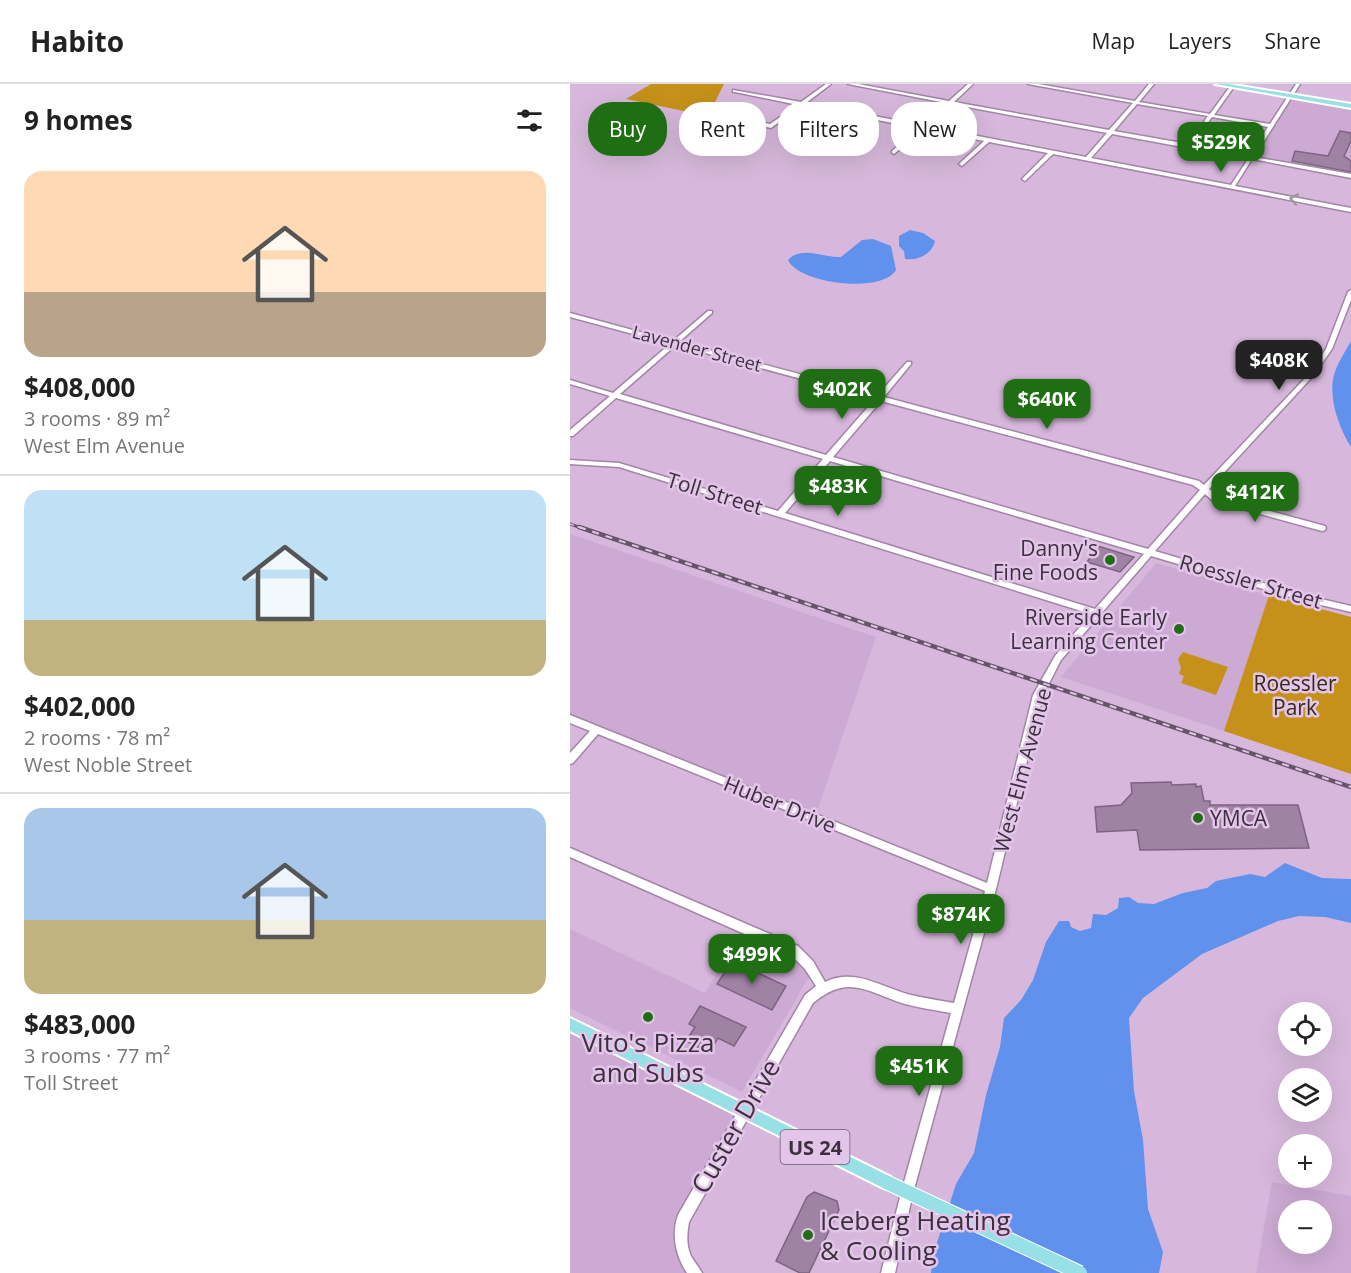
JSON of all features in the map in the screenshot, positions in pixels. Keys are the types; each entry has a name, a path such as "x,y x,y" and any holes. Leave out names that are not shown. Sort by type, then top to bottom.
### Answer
{"main road":[{"path":"1218,84 1351,106"},
{"name":"US 24","path":"570,1024 886,1182 1080,1273"}],"street":[{"path":"804,102 829,84"},
{"path":"850,84 944,102"},
{"path":"873,88 878,84"},
{"path":"950,102 970,84"},
{"path":"1030,84 1271,126"},
{"path":"1087,159 1152,84"},
{"path":"1232,187 1298,84"},
{"path":"1189,146 1233,85"},
{"path":"735,91 791,102"},
{"path":"977,108 1351,176"},
{"path":"977,138 1351,210"},
{"path":"962,164 988,140"},
{"path":"1025,179 1052,152"},
{"name":"West Elm Avenue","path":"888,1273 907,1193 991,889 1038,695 1058,658 1205,489 1311,375 1329,349 1351,292"},
{"path":"570,434 710,312"},
{"name":"Lavender Street","path":"570,315 1196,483 1212,496 1228,503 1322,528"},
{"path":"781,513 825,458 909,363"},
{"name":"Roessler Street","path":"570,382 1151,553 1351,609"},
{"name":"Toll Street","path":"570,462 619,465 781,513 1097,613"},
{"name":"Huber Drive","path":"570,719 991,889"},
{"path":"570,760 596,730"},
{"path":"570,852 794,950 809,965 823,988 837,982 857,981 905,998 959,1009"},
{"name":"Custer Drive","path":"695,1273 682,1251 683,1220 806,1002 823,988"}],"shaded area":[{"path":"1290,96 1351,106 1351,176 1251,158"},
{"path":"570,534 876,637 815,818 570,719"},
{"name":"Riverside Early Learning Center","path":"1156,563 1269,595 1224,731 1061,677"},
{"path":"744,928 794,950 813,970 742,1092 570,1008 570,929 705,993"},
{"path":"570,1024 744,1111 681,1231 695,1273 570,1273"},
{"path":"1272,1182 1278,1183 1278,1188 1306,1188 1351,1196 1351,1273 1256,1273"}],"green space":[{"path":"651,84 724,84 715,102 679,102 679,110 667,108 667,102 640,102 626,99"},
{"name":"Roessler Park","path":"1269,595 1351,617 1351,774 1224,731"},
{"path":"1183,652 1228,667 1216,695 1181,683 1184,676 1179,674 1181,668 1178,659"}],"water":[{"path":"910,230 923,233 935,241 931,250 924,256 905,259 904,251 899,246 899,236"},
{"path":"873,239 891,246 896,270 888,277 875,282 859,284 823,280 795,268 788,260 800,253 841,257 862,240"},
{"path":"1351,341 1351,447 1342,431 1332,393 1335,371"},
{"path":"1285,863 1322,878 1351,879 1351,923 1325,917 1299,916 1278,921 1202,954 1143,998 1129,1018 1134,1091 1143,1140 1148,1209 1163,1252 1159,1273 931,1273 933,1255 956,1184 974,1153 986,1095 1000,1047 1004,1018 1021,1000 1033,980 1046,942 1059,921 1069,921 1071,927 1080,931 1091,928 1093,914 1106,915 1118,908 1119,898 1129,897 1138,903 1154,904 1183,893 1207,888 1216,881 1250,874 1265,877"}],"building":[{"path":"1340,131 1351,133 1351,141 1344,156 1351,161 1351,172 1292,161 1295,151 1328,156"},
{"name":"Danny's Fine Foods","path":"1098,546 1134,557 1120,572 1087,562"},
{"name":"YMCA","path":"1171,782 1172,785 1196,784 1196,787 1201,786 1204,801 1210,801 1210,805 1298,805 1309,848 1140,850 1137,830 1097,832 1095,807 1121,805 1132,793 1131,783"},
{"path":"732,961 786,986 772,1010 717,984"},
{"path":"700,1006 746,1027 734,1046 718,1038 713,1046 700,1048 686,1041 695,1027 689,1024"},
{"name":"Iceberg Heating & Cooling","path":"814,1192 837,1201 839,1210 809,1273 800,1273 776,1261 807,1197"}],"railway":[{"path":"570,524 584,529"},
{"path":"579,527 1351,787"}],"place":[{"name":"Danny's Fine Foods","path":"1110,560"},
{"name":"Riverside Early Learning Center","path":"1179,629"},
{"name":"YMCA","path":"1198,818"},
{"name":"Vito's Pizza and Subs","path":"648,1017"},
{"name":"Iceberg Heating & Cooling","path":"808,1235"}]}
